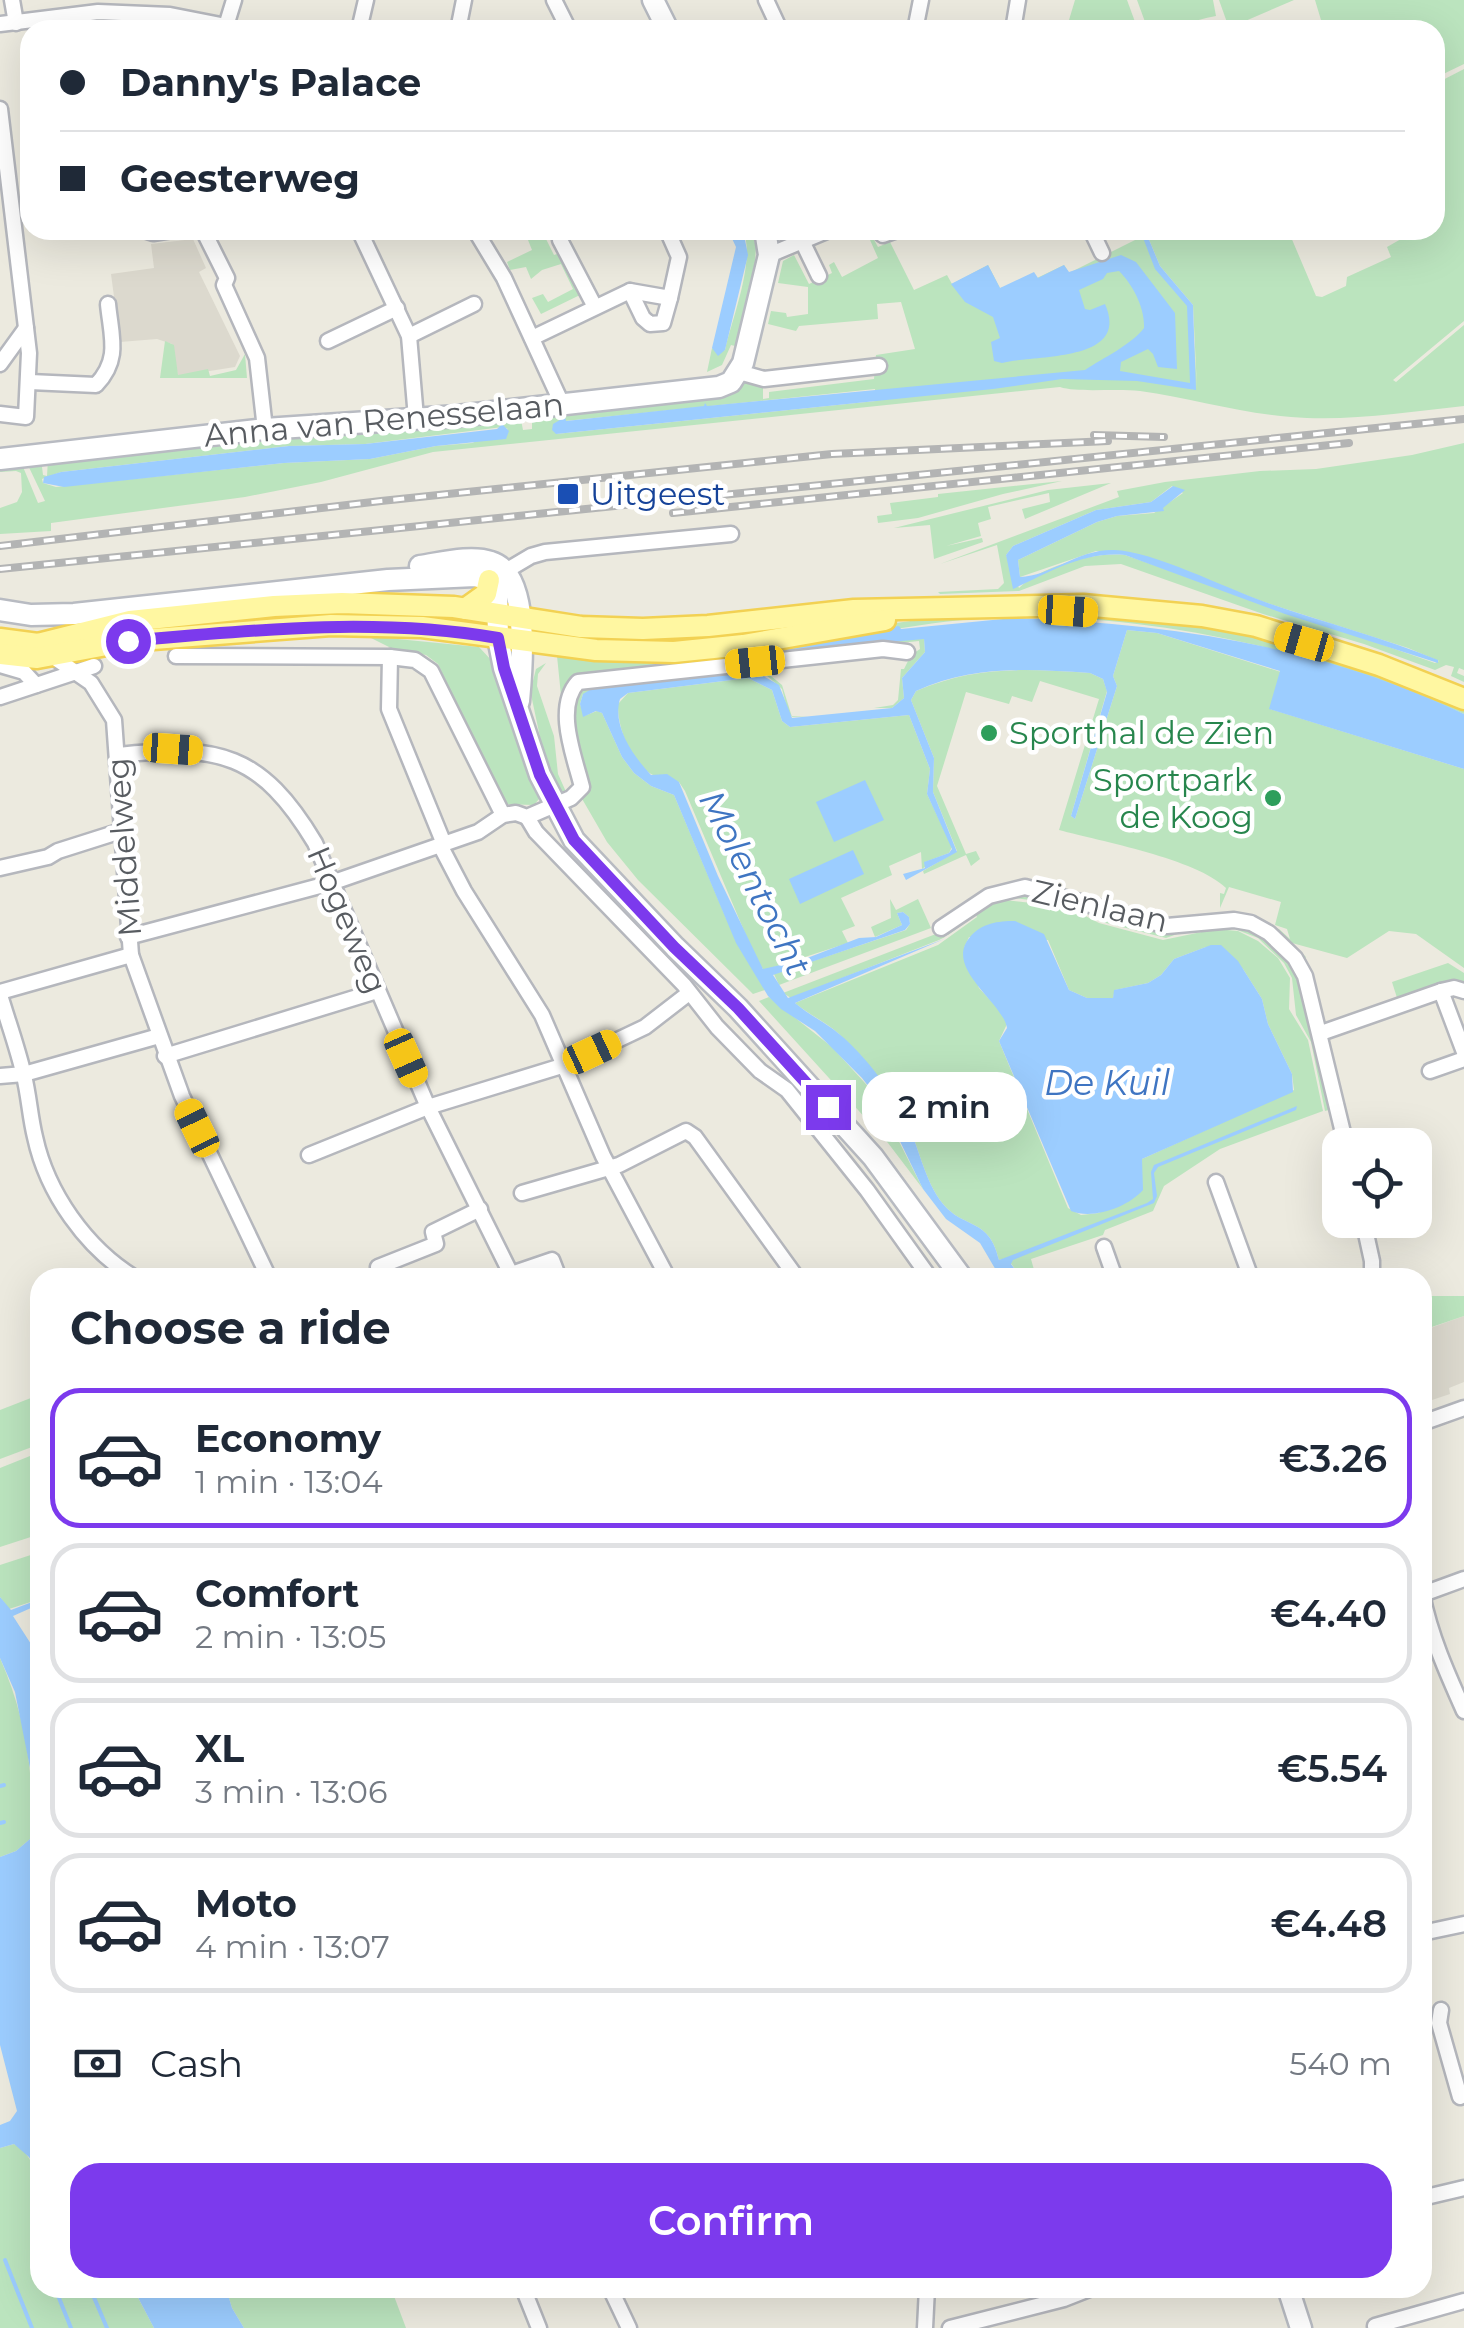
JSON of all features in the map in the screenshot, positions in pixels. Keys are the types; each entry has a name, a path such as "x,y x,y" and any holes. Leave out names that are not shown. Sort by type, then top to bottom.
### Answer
{"main road":[{"path":"738,372 747,350 769,256 767,240"},
{"name":"Anna van Renesselaan","path":"0,459 719,387 731,382 738,372"},
{"path":"0,601 37,607 71,606 334,581 376,571 455,562 492,562 520,617 524,642 518,708"},
{"path":"466,609 486,594 497,576"},
{"path":"0,610 31,615 74,614 388,580 497,576"},
{"path":"497,576 498,638 518,708 540,775 576,843 738,1008 873,1156 955,1268"},
{"path":"0,639 38,644 130,621 274,606 411,604 580,627 643,629 854,610 1083,604 1202,616 1256,626 1380,666 1464,699"},
{"path":"0,654 25,658 51,656 128,641 332,625 422,627 596,650 674,652 939,614 1032,612 1127,615 1280,635"},
{"path":"1292,2298 1304,2328"},
{"path":"1301,2298 1304,2328"}],"street":[{"path":"8,24 12,0"},
{"path":"38,20 127,5 192,20"},
{"path":"0,109 30,382 26,417 0,414"},
{"path":"208,240 227,278 224,285 256,358 264,430"},
{"path":"364,240 409,336 416,418"},
{"path":"480,240 504,278 562,404"},
{"path":"560,240 595,308"},
{"path":"630,291 643,318 650,324 662,323 679,257 672,240"},
{"path":"769,256 808,240"},
{"path":"1096,240 1102,254"},
{"path":"802,243 819,276"},
{"path":"532,338 630,291 670,298"},
{"path":"30,382 96,384 106,374 113,357 108,304"},
{"path":"409,336 474,304"},
{"path":"328,341 397,308"},
{"path":"0,364 26,328"},
{"name":"Anna van Renesselaan","path":"738,372 764,379 879,366"},
{"path":"497,576 545,552 731,534"},
{"path":"91,683 94,666 106,650 128,641"},
{"path":"128,937 332,883 478,832 503,815 527,816 578,794 582,788 574,758 568,702 578,682 883,649 907,652"},
{"name":"Middelweg","path":"51,656 91,683 114,720 132,955 165,1056 264,1268"},
{"path":"176,656 416,660 431,671 503,815"},
{"path":"390,657 390,710 442,845 464,891 542,1014 608,1167 663,1268"},
{"path":"0,665 24,672 36,685"},
{"path":"0,696 94,666"},
{"name":"Hogeweg","path":"119,755 173,749 211,752 254,772 292,804 332,883 428,1108 508,1268"},
{"path":"527,816 536,832 760,1071 786,1090 867,1190 923,1268"},
{"path":"2,868 48,857 121,830"},
{"name":"Zienlaan","path":"941,928 989,896 1025,887 1167,926 1252,922 1270,933 1302,967 1320,1033"},
{"path":"121,1268 105,1256 60,1200 36,1140 24,1074 0,993 132,955"},
{"path":"1430,1071 1464,1056 1441,990"},
{"path":"1342,1128 1320,1033 1441,990 1464,991"},
{"path":"165,1056 377,991"},
{"path":"309,1155 428,1108 565,1065 645,1026 688,993"},
{"path":"0,1076 24,1074 159,1036"},
{"path":"522,1193 618,1165 678,1133 692,1133 790,1268"},
{"path":"1216,1182 1247,1268"},
{"path":"378,1266 436,1244 433,1232 480,1209"},
{"path":"1367,1238 1372,1268"},
{"path":"1104,1248 1111,1268"},
{"name":"Hogeweg","path":"532,1268 552,1260 555,1268"},
{"path":"1432,1419 1464,1408"},
{"path":"1432,1591 1464,1579"},
{"path":"1432,1629 1462,1704"},
{"path":"1432,1932 1464,1924"},
{"path":"1442,2010 1439,2023 1460,2097"},
{"path":"1432,2196 1464,2188"},
{"path":"527,2298 539,2328"},
{"path":"615,2298 629,2328"},
{"path":"925,2328 926,2298"},
{"path":"950,2328 1067,2298"},
{"path":"1376,2326 1420,2322 1464,2301"}],"shaded area":[{"path":"193,240 206,268 199,272 240,356 235,367 178,376 172,344 157,339 120,342 111,274 154,268 151,244"},
{"path":"1464,1316 1464,1382 1449,1388 1450,1394 1432,1400 1432,1327"}],"green space":[{"path":"1075,0 1127,0 1134,20 1069,20"},
{"path":"1137,0 1213,0 1216,16 1199,20 1144,20"},
{"path":"1219,0 1294,0 1248,20 1226,20"},
{"path":"1315,0 1464,0 1464,64 1445,73 1445,20 1321,20"},
{"path":"1464,69 1464,321 1393,380 1396,382 1464,325 1464,406 1377,416 1312,418 1252,412 1140,391 1060,387 433,452 321,482 245,497 51,523 51,531 0,534 0,508 17,502 22,492 21,473 0,472 0,465 21,462 38,503 45,501 26,461 41,459 43,475 47,476 48,459 249,437 429,429 444,425 448,428 511,421 520,415 523,430 532,429 532,415 550,417 687,402 691,397 753,379 763,383 763,399 769,398 769,392 874,379 876,355 915,349 901,302 877,304 878,319 799,326 796,331 768,324 771,311 786,313 787,317 808,314 808,287 778,283 783,261 794,255 809,284 832,273 829,265 834,262 842,277 878,258 870,240 878,247 890,242 914,290 947,275 952,284 988,265 1000,288 1037,278 1064,265 1069,273 1135,240 1145,240 1156,267 1192,310 1197,389 1193,305 1160,266 1149,240 1292,240 1316,296 1322,297 1346,286 1347,277 1391,257 1387,247 1399,240 1445,240 1445,79","holes":["875,389 876,401 556,434 564,417 565,421","508,429 472,443 370,459 284,463 56,487 42,479 61,472 289,446 365,444"]},
{"path":"528,240 546,240 554,255 560,253 580,295 541,314 532,298 543,294 548,302 573,289 561,264 542,270 531,279 526,267 510,270 507,262 532,250"},
{"path":"754,240 755,262 735,346 731,345 722,365 707,372 712,348 719,353 725,350 741,289 746,242"},
{"path":"165,341 174,345 178,375 208,369 210,376 236,370 245,354 247,378 160,378"},
{"path":"1464,443 1464,670 1459,668 1457,673 1464,676 1464,682 1451,676 1454,667 1446,665 1435,670 1121,564 1085,566 1019,591 938,592 998,589 1004,583 997,545 940,564 1119,497 1117,491 1165,482 1316,469","holes":["1172,486 1183,493 1154,513 1097,522 1018,560 1020,577 1096,551 1137,554 1439,661 1435,663 1125,555 1069,562 1041,573 1019,588 1006,555 1013,546 1096,510 1151,502"]},
{"path":"1062,481 918,518 878,523 877,516 892,514 890,503"},
{"path":"1111,483 1025,519 1022,509 1050,502 1049,493 988,507 991,519 978,523 981,536 946,546 982,538 983,542 934,559 930,525 894,528 1048,490"},
{"path":"1059,613 1182,623 1292,645 1464,705 1464,714 1337,667 1198,633 1128,623 988,618 901,628 757,654 924,639 925,652 902,678 904,698 892,708 874,708 893,705 898,700 901,669 920,649 919,641 582,676 565,735 557,656 625,660 940,617"},
{"name":"Sportpark de Koog","path":"1127,630 1157,633 1281,672 1270,709 1464,769 1464,968 1416,934 1389,931 1347,958 1292,943 1306,957 1304,960 1265,925 1279,929 1290,939 1287,929 1275,925 1281,902 1229,887 1220,908 1220,893 1224,894 1226,888 1193,868 1059,830 1099,699 1040,681 1032,702 1012,696 1009,704 966,692 937,786 966,854 976,851 980,859 971,866 966,855 924,874 923,871 957,851 933,792 934,758 911,700 916,691 959,677 1001,671 1090,673 1103,679 1107,691 1071,816 1075,819 1117,686 1113,676"},
{"path":"367,636 479,647 493,662 539,799 534,805 504,804 438,664 426,655 395,650"},
{"path":"546,663 538,674 537,686 554,736 558,774 567,794 562,796 547,770 529,685 536,669"},
{"path":"764,667 782,685 792,716 782,689 765,674 583,694 580,704 584,716 602,713 622,757 634,773 651,786 674,795 726,918 765,990 753,994 638,880 607,842 581,797 572,707 577,693 585,686"},
{"path":"748,678 772,690 782,721 790,727 909,715 930,769 927,794 952,847 949,853 925,862 922,869 921,852 889,866 892,875 841,898 855,926 842,931 848,943 768,969 763,969 756,959 685,791 679,782 658,777 639,764 627,745 618,713 618,704 628,693"},
{"path":"1028,892 1169,930 1225,925 1254,928 1296,967 1332,1109 1325,1111 1311,1042 1296,1015 1292,978 1284,963 1258,938 1227,926 1186,931 1166,938 1102,922 1071,905 1007,897"},
{"path":"890,899 896,910 918,899 931,928 779,985 774,974 906,930 909,917 897,913 902,925 875,937 871,927 891,918"},
{"path":"1005,900 1068,907 1099,923 1163,940 1216,929 1238,931 1278,958 1290,978 1289,1009 1308,1040 1323,1111 1220,1149 1164,1186 1153,1211 1105,1230 1103,1235 1031,1259 1034,1268 1014,1268 1007,1258 999,1260 995,1246 983,1230 943,1204 931,1185 905,1119 867,1063 834,1030 795,1003 938,945 977,917 948,935 946,929 983,906","holes":["969,937 1048,940 1069,990 1087,998 1113,998 1115,990 1148,983 1174,959 1206,947 1243,969 1262,999 1268,1024 1292,1074 1294,1090 1142,1159 1099,1213 1081,1215 1068,1208 999,1041 1007,1024 1004,1015 979,988 964,948"]},
{"path":"941,932 945,937 939,940 791,998 783,993"},
{"path":"1448,963 1464,973 1464,985 1398,1001 1392,982"},
{"path":"769,997 832,1047 875,1094 923,1189 888,1143 759,1001"},
{"path":"1432,1296 1464,1296 1464,1316 1432,1327"},
{"path":"30,1398 30,1448 0,1459 0,1410"},
{"path":"30,1456 30,1537 0,1547 0,1468"},
{"path":"30,1555 30,1602 9,1609 0,1597 0,1565"},
{"path":"0,1658 27,1747 30,1839 16,1851 0,1857"},
{"path":"14,2144 30,2161 30,2298 138,2298 154,2328 0,2328 0,2148"},
{"path":"229,2298 395,2298 406,2328 244,2328"}],"water":[{"path":"733,240 745,240 748,255 725,350 718,356 712,348 736,247"},
{"path":"1144,240 1149,240 1160,266 1193,305 1196,390 1137,381 1062,379 556,434 552,430 553,424 565,417 566,421 705,403 707,406 1085,370 1124,346 1144,328 1137,297 1119,271 1107,273 1103,279 1079,290 1085,309 1105,304 1109,323 1105,337 1076,352 1002,363 994,361 991,342 1000,338 993,317 965,302 951,284 988,265 1000,288 1034,272 1038,278 1064,265 1069,272 1121,255 1136,262 1175,313 1177,369 1158,367 1148,349 1121,362 1120,371 1190,383 1187,306 1155,269"},
{"path":"502,424 509,431 506,439 436,446 370,459 284,463 64,487 43,483 44,477 61,472 289,446 365,444 497,429"},
{"path":"1173,486 1185,490 1164,511 1097,522 1018,560 1020,577 1101,551 1130,552 1417,652 1438,663 1285,614 1125,555 1080,560 1013,589 1006,555 1013,546 1096,510 1151,502"},
{"path":"1013,618 1186,633 1243,642 1356,671 1464,714 1464,769 1269,709 1280,671 1157,633 1127,630 1113,676 1117,686 1075,819 1071,816 1107,692 1103,679 1090,673 1001,671 938,683 916,691 911,700 934,758 933,792 957,852 906,880 903,874 925,868 924,862 952,849 927,794 930,769 909,715 790,727 782,721 772,690 748,678 628,693 620,699 619,720 626,740 651,775 667,774 679,782 763,969 802,960 859,938 876,937 902,925 897,913 909,917 910,924 905,930 773,975 788,998 944,939 795,1003 844,1038 874,1070 905,1119 936,1195 951,1212 983,1230 995,1246 999,1260 1147,1203 1153,1199 1154,1165 1297,1106 1296,1110 1158,1167 1154,1173 1154,1203 1013,1260 1014,1268 995,1268 980,1243 946,1219 923,1189 882,1104 862,1078 815,1031 768,996 736,943 674,795 651,786 634,773 622,757 602,713 596,711 583,717 580,704 583,694 598,685 751,669 779,685 792,718 892,708 904,698 902,678 925,652 924,639 757,654 751,651 899,626 901,629"},
{"path":"865,780 884,820 834,842 816,802"},
{"path":"853,850 864,874 800,904 789,879"},
{"name":"De Kuil","path":"1015,921 1044,934 1069,990 1087,998 1113,998 1114,990 1148,983 1161,975 1174,959 1221,945 1238,961 1262,999 1268,1024 1292,1074 1293,1092 1142,1159 1143,1190 1129,1202 1099,1213 1071,1211 999,1041 1007,1028 1003,1018 964,961 964,949 975,932 991,924"},
{"path":"0,1597 11,1610 30,1603 30,1608 13,1616 30,1642 30,1768 15,1692 0,1658"},
{"path":"30,1839 30,2159 14,2144 0,2148 0,2125 10,2121 17,2111 0,2045 0,1857 16,1851"},
{"path":"138,2298 229,2298 244,2328 154,2328"}],"waterway":[{"path":"0,1786 4,1785"},
{"path":"0,1823 4,1822"},
{"path":"5,2260 32,2328"},
{"path":"59,2298 71,2328"},
{"path":"94,2298 107,2328"}],"railway":[{"path":"0,569 1464,419"},
{"path":"1094,435 1164,437"},
{"path":"0,546 832,454 1108,441"},
{"path":"673,513 1349,443"}],"place":[{"name":"Uitgeest","path":"568,494"},
{"name":"Sporthal de Zien","path":"989,733"},
{"name":"Sportpark de Koog","path":"1273,798"}],"route":[{"path":"128,641 332,625 422,627 498,638 504,668 540,775 574,840 674,947 738,1008 828,1107"}],"water label":[{"name":"Molentocht","path":"755,883"}]}
